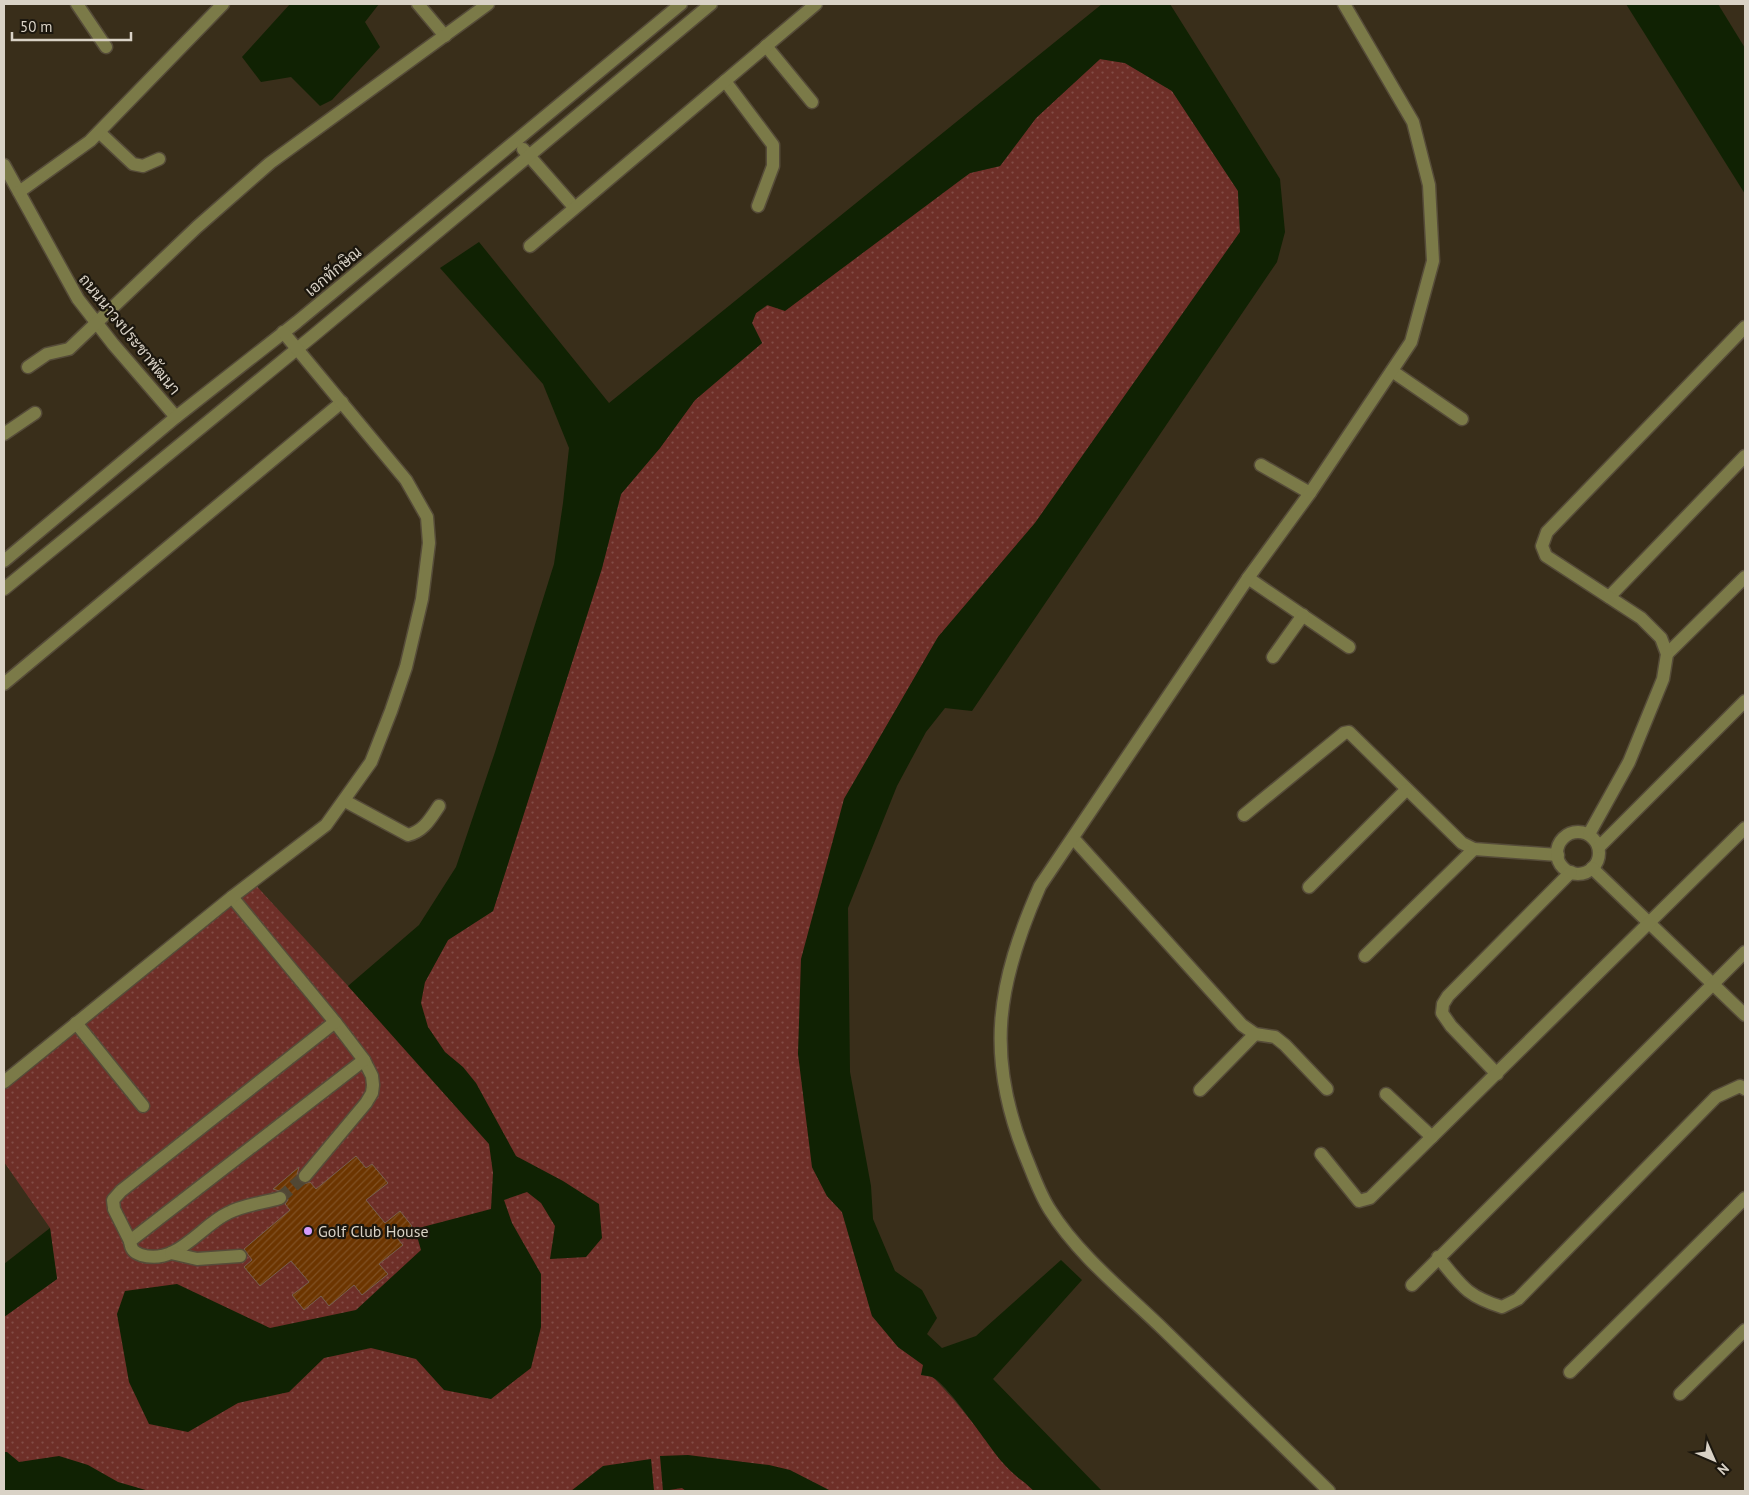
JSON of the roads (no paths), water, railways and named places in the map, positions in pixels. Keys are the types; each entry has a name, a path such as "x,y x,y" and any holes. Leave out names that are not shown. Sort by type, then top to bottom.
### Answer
{"street":[{"path":"77,4 106,47"},
{"path":"19,192 67,159 99,132 223,4"},
{"path":"418,4 445,36"},
{"path":"28,366 47,354 68,349 97,324 197,227 270,163 488,4"},
{"name":"เอกทักษิณ","path":"4,561 176,417 284,332 681,4"},
{"path":"4,588 297,348 711,4"},
{"path":"530,246 816,4"},
{"path":"1329,1491 1087,1255 1066,1231 1041,1194 1014,1127 1003,1077 1000,1034 1001,1015 1009,972 1020,931 1040,886 1248,578 1310,493 1411,342 1433,261 1429,185 1413,122 1344,4"},
{"path":"766,46 812,102"},
{"path":"725,81 773,145 773,166 758,206"},
{"path":"99,132 133,164 143,166 158,159"},
{"path":"516,142 574,208"},
{"name":"ถนนนาวงประชาพัฒนา","path":"4,165 64,276 97,324 176,417"},
{"path":"1589,834 1629,762 1663,679 1667,654 1661,638 1641,618 1546,556 1542,546 1547,532 1745,327"},
{"path":"4,1082 232,897 319,831 345,801 371,762 406,667 422,599 429,543 427,517 416,494 284,332"},
{"path":"1392,371 1462,419"},
{"path":"4,684 342,402"},
{"path":"4,434 35,413"},
{"path":"1609,597 1745,456"},
{"path":"1261,466 1310,493"},
{"path":"1667,654 1745,577"},
{"path":"1248,578 1349,647"},
{"path":"1273,657 1303,615"},
{"path":"1598,847 1745,702"},
{"path":"1244,815 1344,733 1349,732 1356,736 1406,790 1462,843 1474,849 1558,855"},
{"path":"1309,887 1406,790"},
{"path":"345,801 408,835 417,833 425,826 439,806"},
{"path":"1321,1154 1353,1196 1359,1201 1364,1201 1497,1074 1745,828"},
{"path":"1574,832 1589,834 1598,847 1597,862 1586,872 1571,872 1560,862 1558,855 1561,841 1567,835 1574,832"},
{"path":"1073,838 1242,1025 1255,1034 1267,1034 1285,1045 1327,1089"},
{"path":"1365,956 1474,849"},
{"path":"1592,868 1745,1016"},
{"path":"1497,1074 1451,1026 1442,1013 1443,1004 1448,996 1571,872"},
{"path":"232,897 335,1022 364,1060 372,1076 372,1093 350,1124 306,1176"},
{"path":"1412,1285 1745,952"},
{"path":"280,1198 228,1213 182,1247 171,1253 160,1255 139,1254 130,1247 130,1241 114,1210 113,1200 121,1191 335,1022"},
{"path":"76,1023 143,1106"},
{"path":"1200,1090 1255,1034"},
{"path":"130,1241 364,1060"},
{"path":"1438,1257 1471,1295 1481,1301 1502,1307 1518,1299 1716,1097 1740,1086 1745,1089"},
{"path":"1386,1094 1432,1137"},
{"path":"1570,1372 1745,1198"},
{"path":"171,1253 197,1259 240,1256"},
{"path":"1680,1394 1745,1330"}],"tunnel":[{"path":"280,1198 305,1176"}],"place":[{"name":"Golf Club House","path":"308,1231"}]}
